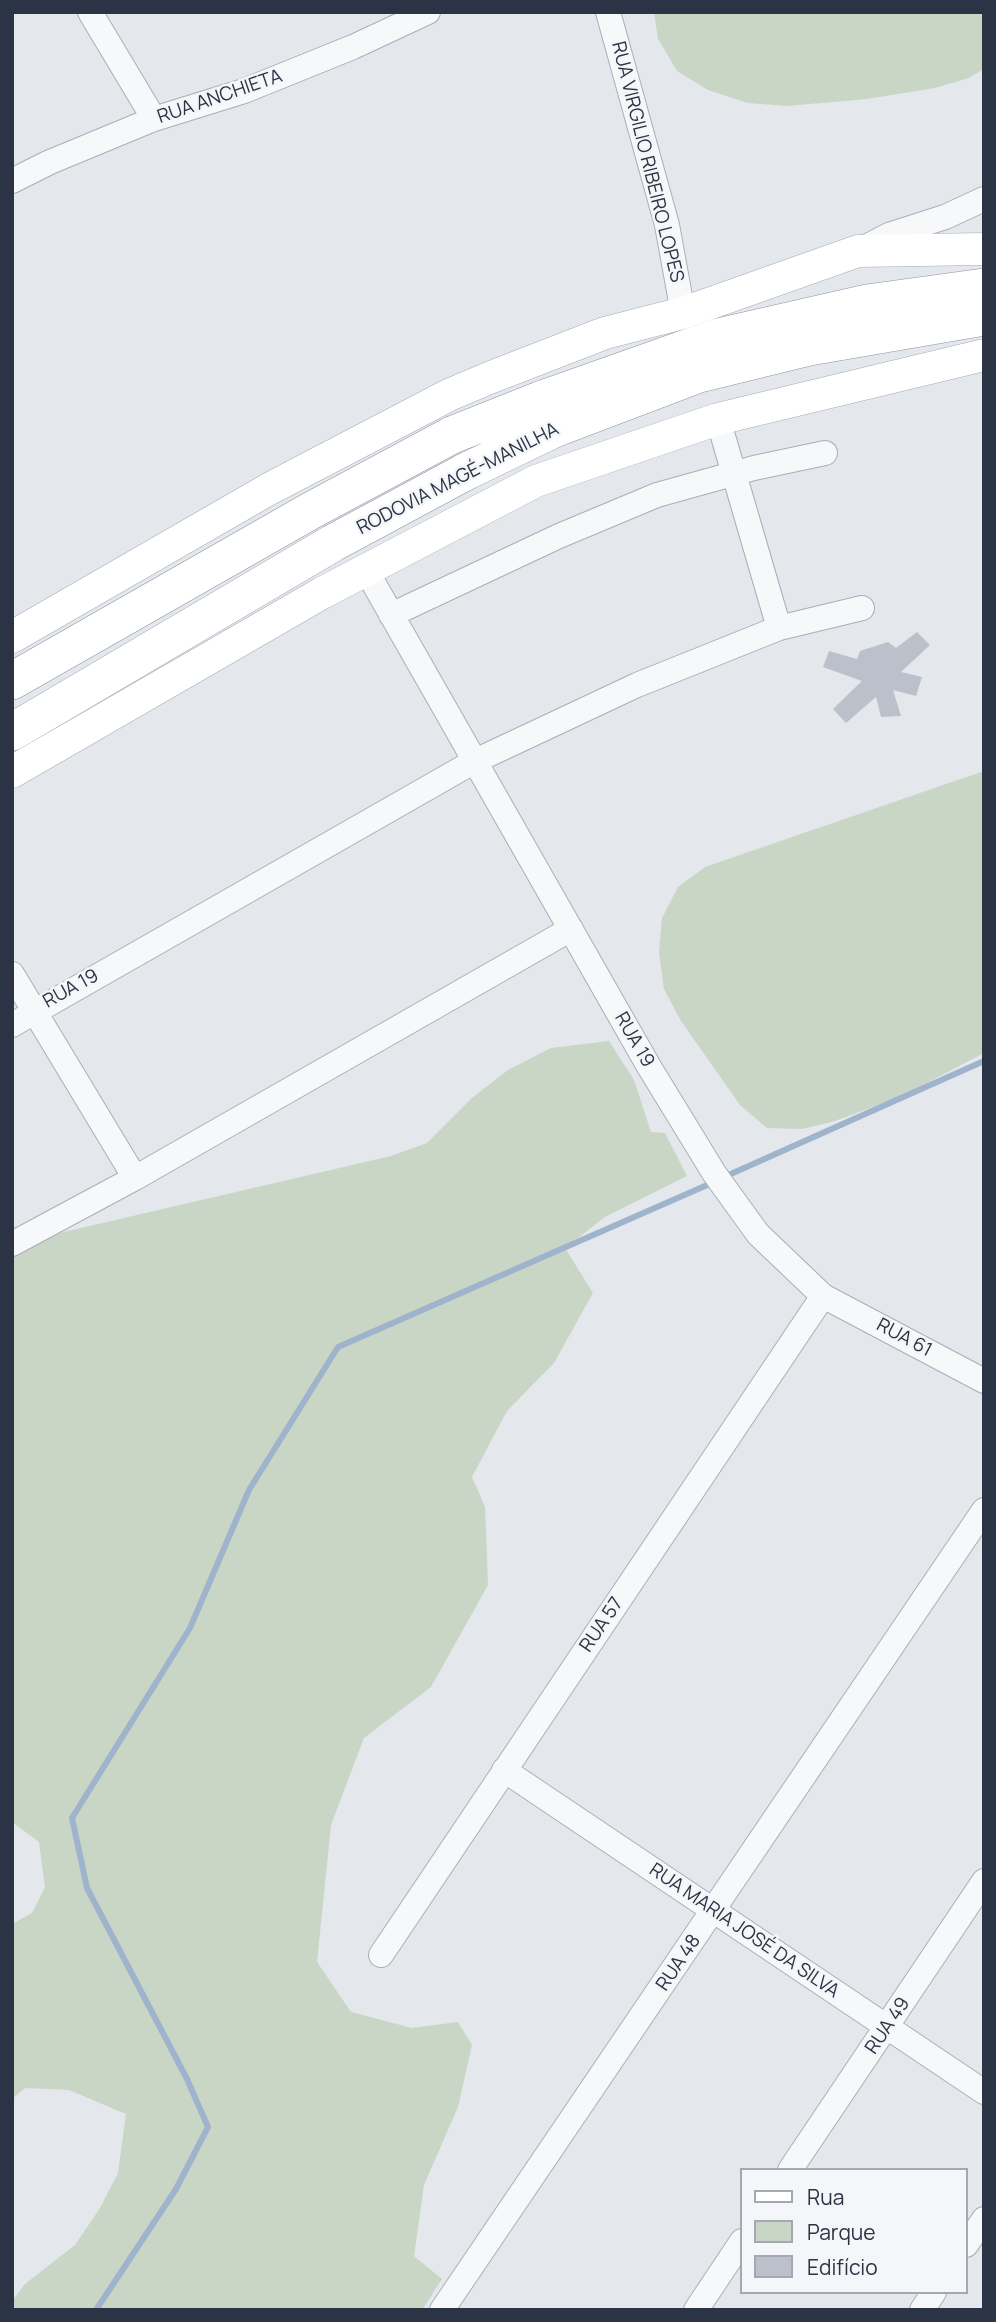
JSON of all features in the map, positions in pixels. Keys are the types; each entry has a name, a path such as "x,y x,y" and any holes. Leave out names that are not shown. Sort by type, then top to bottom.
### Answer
{"highway":[{"name":"RODOVIA MAGÉ-MANILHA","path":"871,319 984,287"},
{"name":"RODOVIA MAGÉ-MANILHA","path":"12,732 333,543 465,471 547,414 718,337 871,319 984,317"},
{"name":"RODOVIA MAGÉ-MANILHA","path":"12,681 323,503 452,435 547,414"}],"main road":[{"path":"12,637 269,489 449,395 489,378 605,333 683,313 858,251 984,249"},
{"path":"12,772 366,570 536,481 718,419 984,355"},
{"path":"489,378 536,481"},
{"path":"449,395 496,501"}],"street":[{"path":"90,12 154,119"},
{"name":"RUA ANCHIETA","path":"12,181 50,162 154,119 244,91 353,47 428,12"},
{"name":"RUA VIRGILIO RIBEIRO LOPES","path":"608,12 667,225 683,313"},
{"path":"858,251 889,235 945,217 984,199"},
{"path":"718,419 779,628"},
{"path":"391,615 559,536 657,495 735,472 825,453"},
{"name":"RUA 19","path":"366,570 473,762 714,1173 758,1234 823,1296"},
{"name":"RUA 19","path":"12,1025 473,762 637,685 779,628 862,608"},
{"path":"12,1244 135,1178 571,929"},
{"path":"12,974 135,1178"},
{"name":"RUA 61","path":"823,1296 984,1381"},
{"name":"RUA 57","path":"381,1955 823,1296"},
{"name":"RUA 48","path":"442,2310 984,1510"},
{"name":"RUA MARIA JOSÉ DA SILVA","path":"504,1770 984,2092"},
{"name":"RUA 49","path":"791,2168 984,1881"},
{"path":"968,2242 984,2220"},
{"path":"696,2310 740,2244"},
{"path":"922,2310 933,2294"}],"green space":[{"path":"654,12 984,12 984,69 969,78 935,88 867,99 787,106 748,103 708,90 677,71 658,39"},
{"path":"984,771 984,1053 902,1096 835,1121 802,1129 767,1128 740,1105 681,1021 664,989 659,952 662,918 678,887 705,867"},
{"path":"609,1041 634,1080 651,1132 665,1133 687,1176 605,1217 565,1248 593,1293 554,1363 507,1411 472,1477 485,1507 488,1585 431,1687 364,1738 331,1825 317,1962 351,2012 412,2028 458,2022 472,2045 458,2107 424,2185 414,2256 442,2279 422,2310 12,2310 12,2301 25,2284 75,2245 100,2208 118,2173 126,2114 69,2090 25,2088 12,2099 12,1924 32,1913 45,1887 39,1842 12,1822 12,1244 391,1156 427,1143 472,1098 508,1070 551,1048"}],"building":[{"path":"917,632 930,645 901,672 922,677 916,696 893,690 901,716 881,717 876,697 846,723 833,709 862,681 823,667 829,651 857,659 860,651 888,642 896,648"}],"waterway":[{"path":"724,1177 984,1061"},
{"path":"96,2310 176,2189 208,2127 187,2079 87,1888 72,1818 190,1628 249,1490 338,1347 714,1182"}]}
